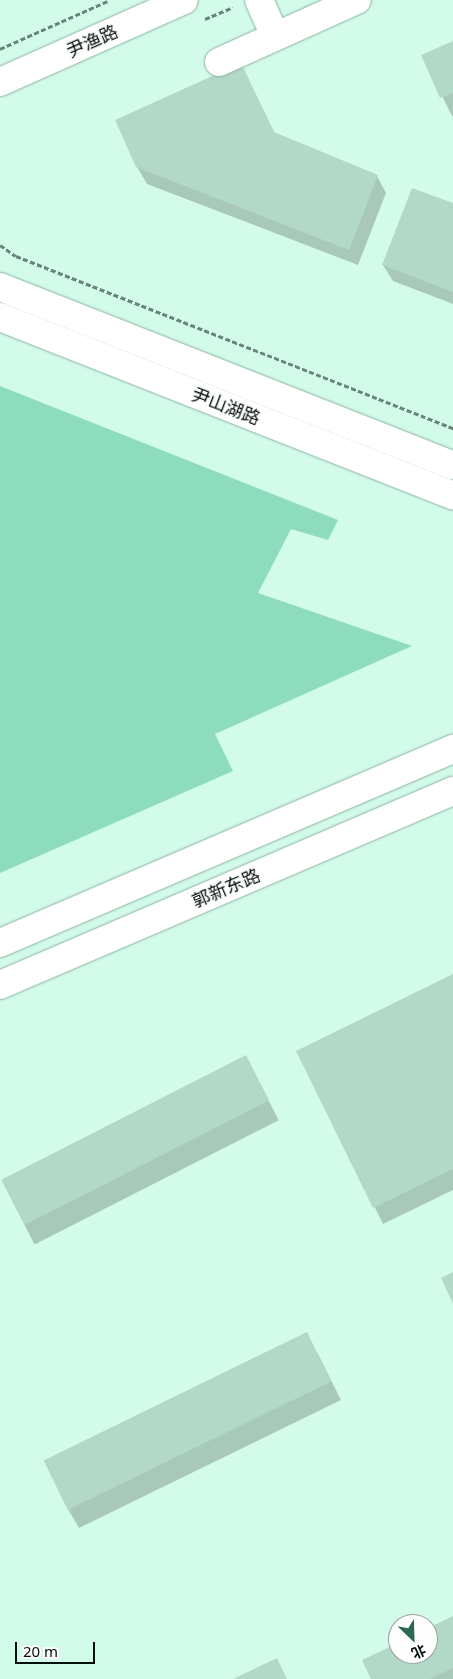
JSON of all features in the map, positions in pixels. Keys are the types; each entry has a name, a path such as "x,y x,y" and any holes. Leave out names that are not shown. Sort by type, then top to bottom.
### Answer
{"main road":[{"name":"尹渔路","path":"0,82 184,0"},
{"path":"259,0 275,36"},
{"path":"219,62 357,0"},
{"name":"尹山湖路","path":"1,287 453,465"},
{"name":"尹山湖路","path":"0,318 452,496"},
{"path":"0,943 449,748"},
{"name":"郭新东路","path":"0,985 453,791"}],"path":[{"path":"0,49 110,0"},
{"path":"0,245 16,256 453,428"}],"green space":[{"path":"0,386 338,520 328,540 291,529 258,593 412,646 215,734 233,771 0,873"}],"building":[{"path":"453,41 453,93 440,98 421,55"},
{"path":"241,63 274,132 378,175 349,250 136,167 115,120"},
{"path":"412,188 453,203 453,292 382,265"},
{"path":"453,974 453,1169 373,1208 296,1051"},
{"path":"246,1055 269,1100 25,1225 2,1179"},
{"path":"453,1272 453,1304 441,1278"},
{"path":"307,1332 331,1381 68,1510 44,1460"},
{"path":"453,1616 453,1668 430,1679 371,1679 362,1660 388,1648 388,1664 438,1664 438,1623"},
{"path":"277,1658 287,1679 233,1679"}]}
